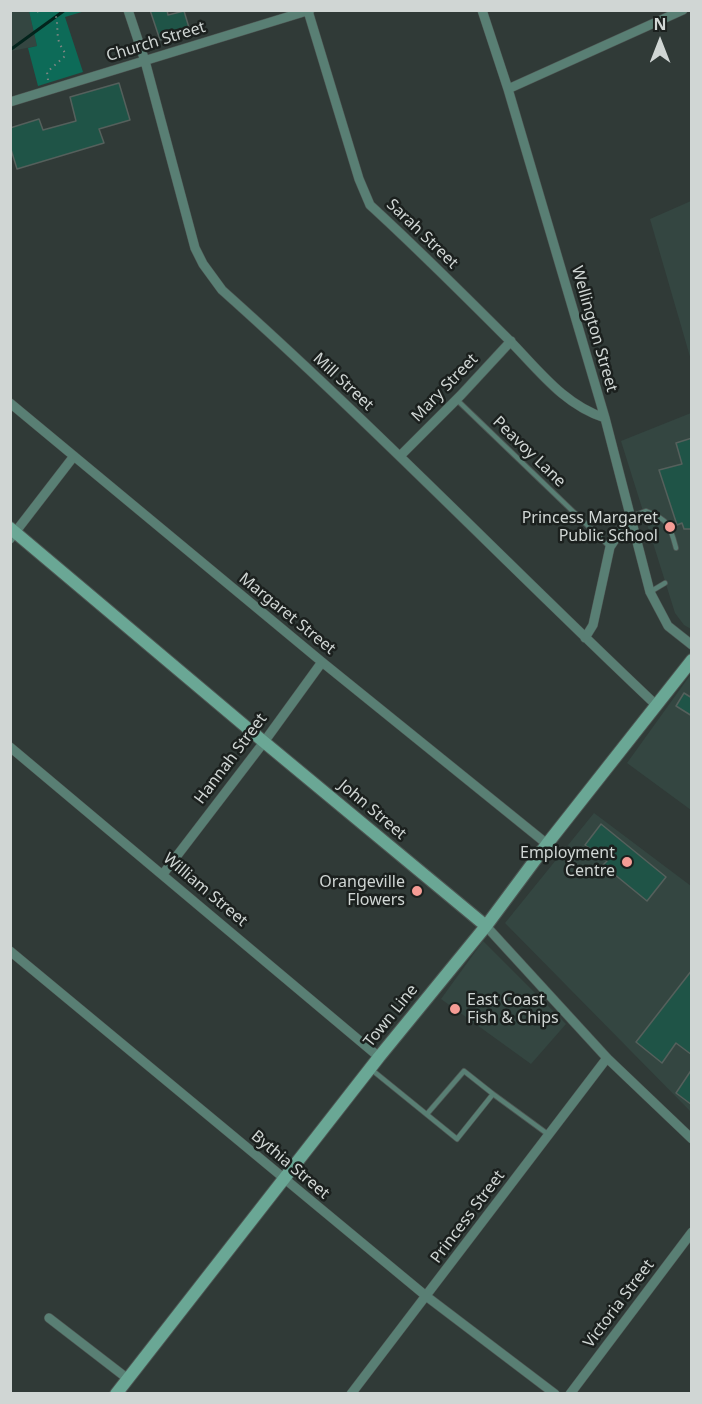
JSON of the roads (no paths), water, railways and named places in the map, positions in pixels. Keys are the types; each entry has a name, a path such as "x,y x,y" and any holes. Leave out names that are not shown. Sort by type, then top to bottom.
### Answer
{"main road":[{"name":"John Street","path":"12,533 486,926"},
{"name":"Town Line","path":"116,1394 379,1057 486,926 547,844 692,660"}],"street":[{"name":"Mill Street","path":"128,10 145,61 195,248 203,264 222,290 400,456 585,638 656,704"},
{"name":"Wellington Street","path":"482,10 508,89 605,418 650,592 668,626 692,645"},
{"path":"508,89 683,10"},
{"name":"Church Street","path":"10,102 309,11"},
{"name":"Sarah Street","path":"309,11 358,178 367,200 511,341 556,390 590,413 605,418"},
{"name":"Mary Street","path":"400,456 511,341"},
{"name":"Margaret Street","path":"10,403 322,662 547,844"},
{"path":"12,533 74,456"},
{"path":"585,638 593,625 610,548 630,517"},
{"name":"Hannah Street","path":"163,874 322,662"},
{"name":"William Street","path":"10,747 379,1057"},
{"name":"John Street","path":"486,926 607,1058 692,1139"},
{"name":"Bythia Street","path":"10,951 426,1296 555,1394"},
{"name":"Princess Street","path":"351,1394 607,1058"},
{"name":"Victoria Street","path":"570,1394 692,1232"},
{"path":"50,1318 128,1379"}],"lane":[{"name":"Peavoy Lane","path":"456,399 610,548"},
{"path":"630,517 646,511 662,518 670,527 676,548"},
{"path":"650,592 665,583"},
{"path":"370,1069 457,1139 494,1094"},
{"path":"427,1114 464,1071 549,1135"}],"waterway":[{"path":"10,50 65,10"}],"place":[{"name":"Princess Margaret Public School","path":"670,527"},
{"name":"Employment Centre","path":"627,862"},
{"name":"Orangeville Flowers","path":"417,891"},
{"name":"East Coast Fish & Chips","path":"455,1009"}]}
